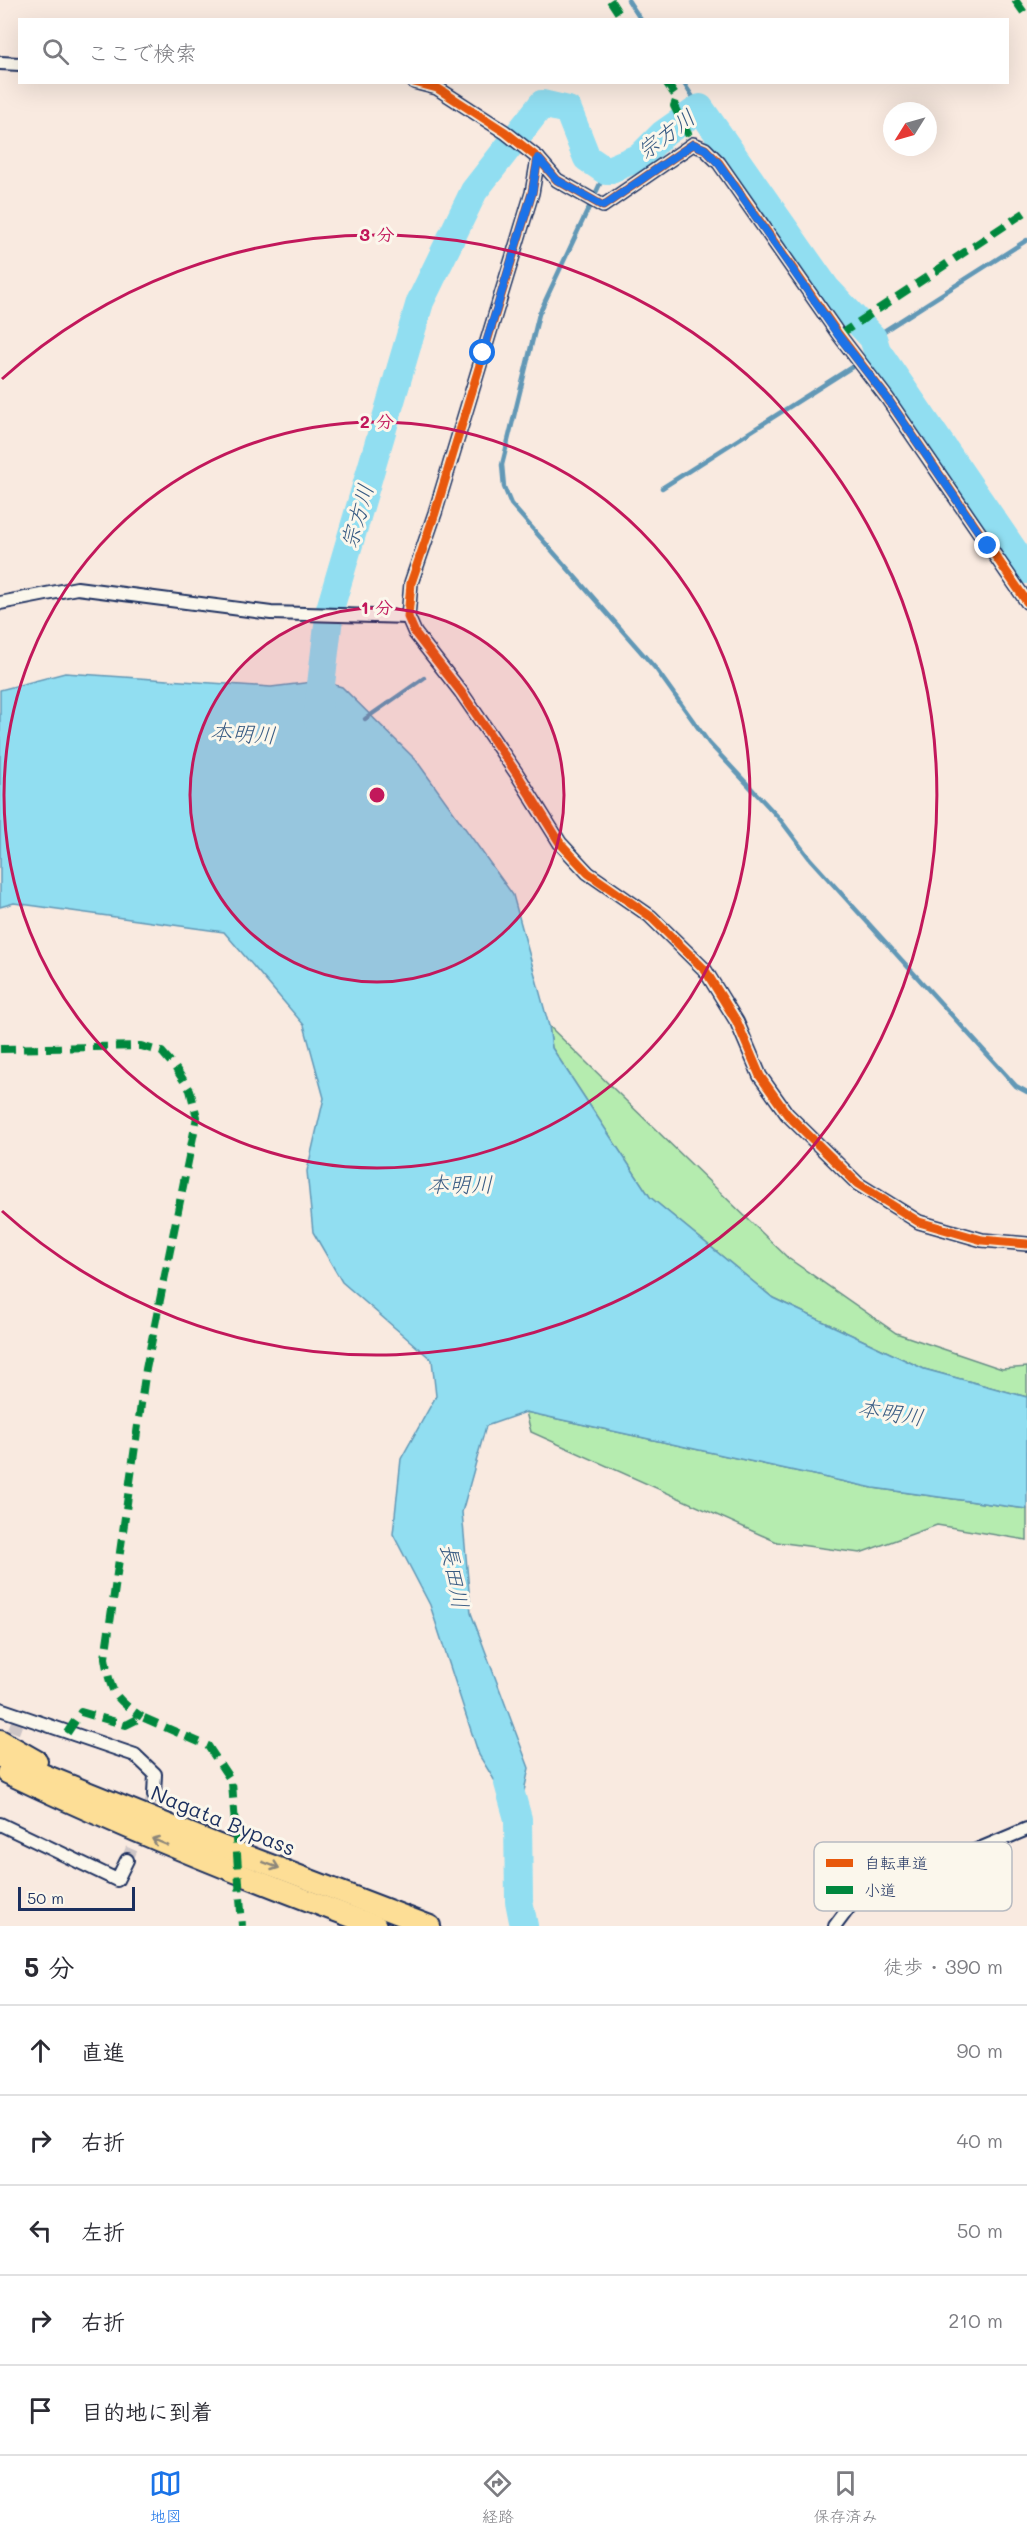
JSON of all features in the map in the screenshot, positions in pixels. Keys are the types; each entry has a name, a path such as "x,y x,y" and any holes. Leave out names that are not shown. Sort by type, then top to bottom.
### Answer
{"highway":[{"path":"0,1740 102,1808"},
{"name":"Nagata Bypass","path":"0,1757 213,1865 376,1926"},
{"name":"Nagata Bypass","path":"0,1770 102,1808 216,1844 430,1926"},
{"path":"0,1785 102,1808"}],"street":[{"path":"0,63 18,64"},
{"path":"422,84 437,88 505,132 538,158 557,180 603,206 693,144 705,149 719,164 838,335 887,398 1027,603"},
{"path":"538,158 528,204 435,513 411,582 408,617 415,633 461,692 517,774 560,843 588,873 650,916 705,970 737,1022 760,1076 787,1114 858,1184 920,1222 982,1240 1027,1244"},
{"path":"0,603 77,588 271,613 408,617"},
{"path":"0,1709 135,1755 154,1774 154,1795"},
{"path":"0,1824 117,1880 127,1860"},
{"path":"996,1842 1027,1829"},
{"path":"835,1926 846,1911"}],"green space":[{"path":"549,1026 788,1258 896,1333 1002,1369 1027,1367 1027,1397 924,1369 773,1298 650,1197 552,1048"},
{"path":"526,1412 873,1488 1027,1509 1027,1540 937,1525 860,1553 777,1542 531,1432"}],"water":[{"name":"本明川","path":"65,673 271,687 321,681 342,687 416,760 513,895 549,1026 552,1048 650,1197 773,1298 924,1369 1027,1397 1027,1509 873,1488 526,1412 486,1426 462,1512 471,1613 529,1768 518,1819 479,1755 430,1605 393,1534 401,1459 436,1396 432,1360 342,1282 313,1232 307,1171 324,1098 304,1025 224,932 14,903 0,907 0,690"}],"waterway":[{"path":"628,0 640,18"},
{"path":"684,84 700,108"},
{"name":"宗方川","path":"317,718 330,609 420,302 474,191 542,104 568,110 587,158 606,171 640,157 663,134 700,108 826,288 873,338 877,351 1027,570"},
{"path":"606,171 539,314 502,465 504,487 511,504 656,669 709,743 779,818 810,859 1016,1086 1027,1092"},
{"path":"873,338 1027,240"},
{"path":"662,488 877,351"},
{"path":"365,719 424,678"},
{"name":"長田川","path":"508,1783 518,1819 519,1901 524,1926"}],"tunnel":[{"path":"7,1749 19,1717"},
{"path":"127,1860 154,1795"}],"marked path":[{"path":"610,0 622,18"},
{"path":"1015,0 1027,17"},
{"path":"667,84 677,98 674,106 693,144"},
{"path":"839,335 1027,211"},
{"path":"0,1049 141,1046 162,1052 190,1090 197,1117 146,1369 105,1658 109,1679 115,1693 119,1699 142,1717"},
{"path":"67,1733 81,1712 126,1725 142,1717 208,1746 232,1782 242,1926"}],"cycle path":[{"path":"422,84 437,88 505,132 538,158 557,180 603,206 693,144 705,149 719,163 839,335 887,398 1027,602"},
{"path":"538,158 532,193 435,513 411,583 408,617 415,633 461,692 517,774 560,843 588,873 650,916 705,970 737,1022 760,1076 787,1114 858,1184 919,1222 982,1240 1027,1244"}],"route":[{"path":"483,353 532,193 538,158 557,180 603,206 693,144 705,149 719,164 838,335 887,398 988,546"}]}
